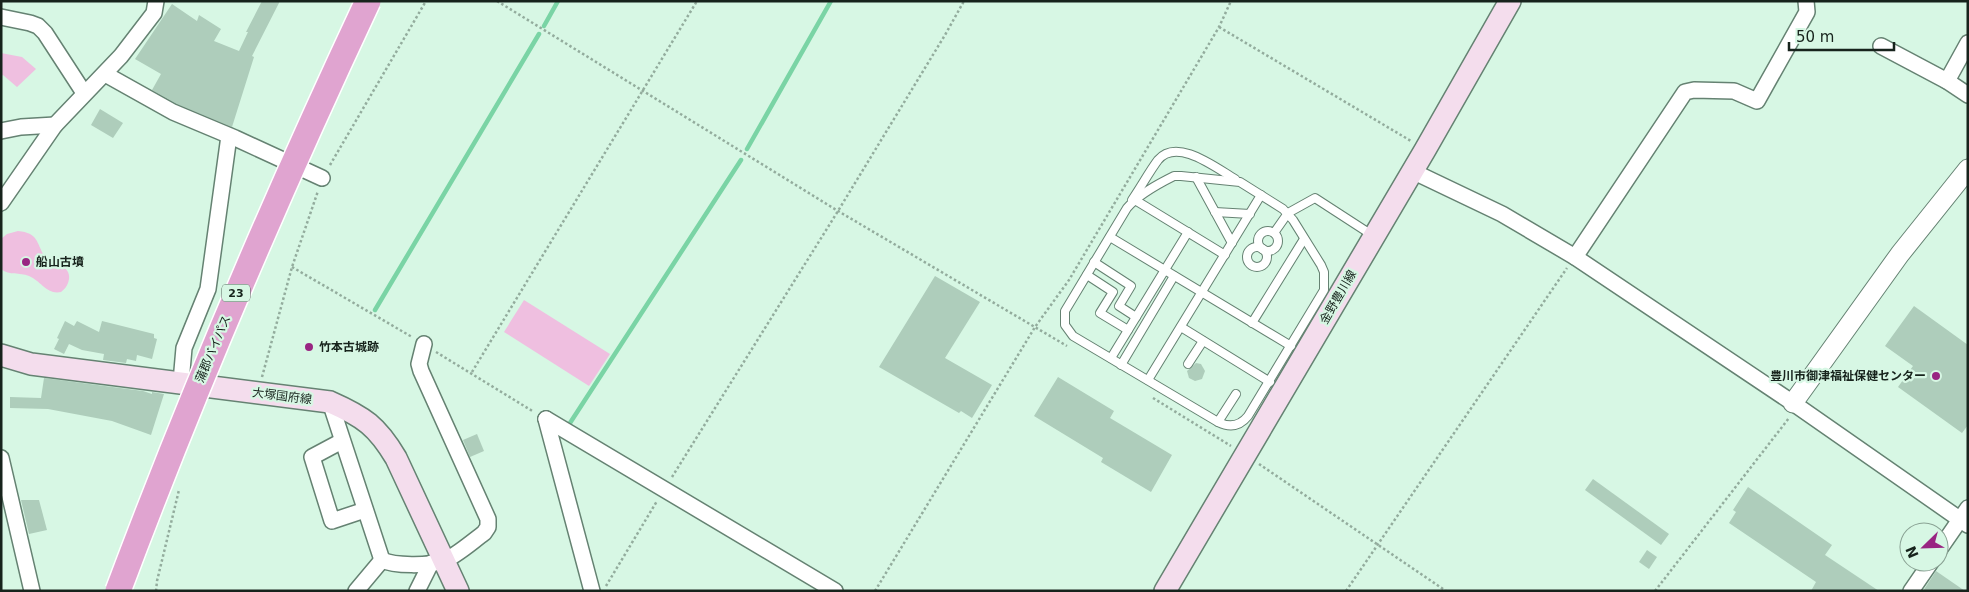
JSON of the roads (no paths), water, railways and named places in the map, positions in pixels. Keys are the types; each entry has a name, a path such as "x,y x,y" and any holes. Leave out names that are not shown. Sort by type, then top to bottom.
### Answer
{"highway":[{"name":"蒲郡バイパス","path":"110,591 224,302 359,1"},
{"name":"蒲郡バイパス","path":"118,591 179,430 219,335 321,101 368,1"}],"main road":[{"name":"金野豊川線","path":"1165,591 1425,150 1510,1"},
{"name":"大塚国府線","path":"1,355 31,364 330,402 356,414 371,424 385,439 396,458 437,562 458,591"}],"street":[{"path":"1,203 55,125 121,56 154,12 156,1"},
{"path":"1574,256 1685,92 1694,90 1734,91 1757,101 1807,12 1806,1"},
{"path":"1,17 38,26 45,33 84,93"},
{"path":"1947,81 1968,43"},
{"path":"1881,46 1947,81 1968,95"},
{"path":"105,74 173,112 322,178"},
{"path":"1,131 21,127 55,125"},
{"path":"181,382 184,348 208,289 230,136"},
{"path":"1792,403 1900,254 1968,169"},
{"path":"1412,171 1502,214 1574,256 1965,518 1949,538"},
{"path":"417,591 437,562 484,533 488,527 488,519 421,371 419,364 424,344"},
{"path":"330,402 382,560 390,564 437,562"},
{"path":"592,591 546,419 834,591"},
{"path":"342,441 312,457 332,521 365,510"},
{"path":"1,458 32,591"},
{"path":"356,591 382,560"},
{"path":"1911,591 1924,572"}],"lane":[{"path":"1183,151 1190,154 1261,196 1288,213 1324,272 1325,285 1324,290 1270,382 1243,422 1229,426 1218,422 1073,336 1065,325 1063,318 1065,311 1094,262 1158,160 1170,152 1183,151"},
{"path":"1127,208 1135,200 1174,176 1240,182"},
{"path":"1196,177 1232,242"},
{"path":"1148,380 1261,196"},
{"path":"1274,233 1288,213 1314,198 1374,236"},
{"path":"1135,200 1225,255"},
{"path":"1215,212 1250,214"},
{"path":"1111,358 1188,232"},
{"path":"1266,232 1274,233 1278,238 1277,246 1271,250 1263,249 1258,242 1259,236 1266,232"},
{"path":"1110,236 1291,346"},
{"path":"1252,323 1304,239"},
{"path":"1094,262 1131,286 1119,306 1136,317"},
{"path":"1087,275 1113,292 1100,313 1128,330"},
{"path":"1121,365 1174,276"},
{"path":"1181,327 1270,382"},
{"path":"1188,364 1203,341"},
{"path":"1218,422 1236,394"}],"waterway":[{"path":"544,26 558,1"},
{"path":"747,149 831,1"},
{"path":"375,310 539,34"},
{"path":"570,423 741,160"}],"place":[{"name":"船山古墳","path":"26,262"},
{"name":"竹本古城跡","path":"309,347"},
{"name":"豊川市御津福祉保健センター","path":"1936,376"}]}
